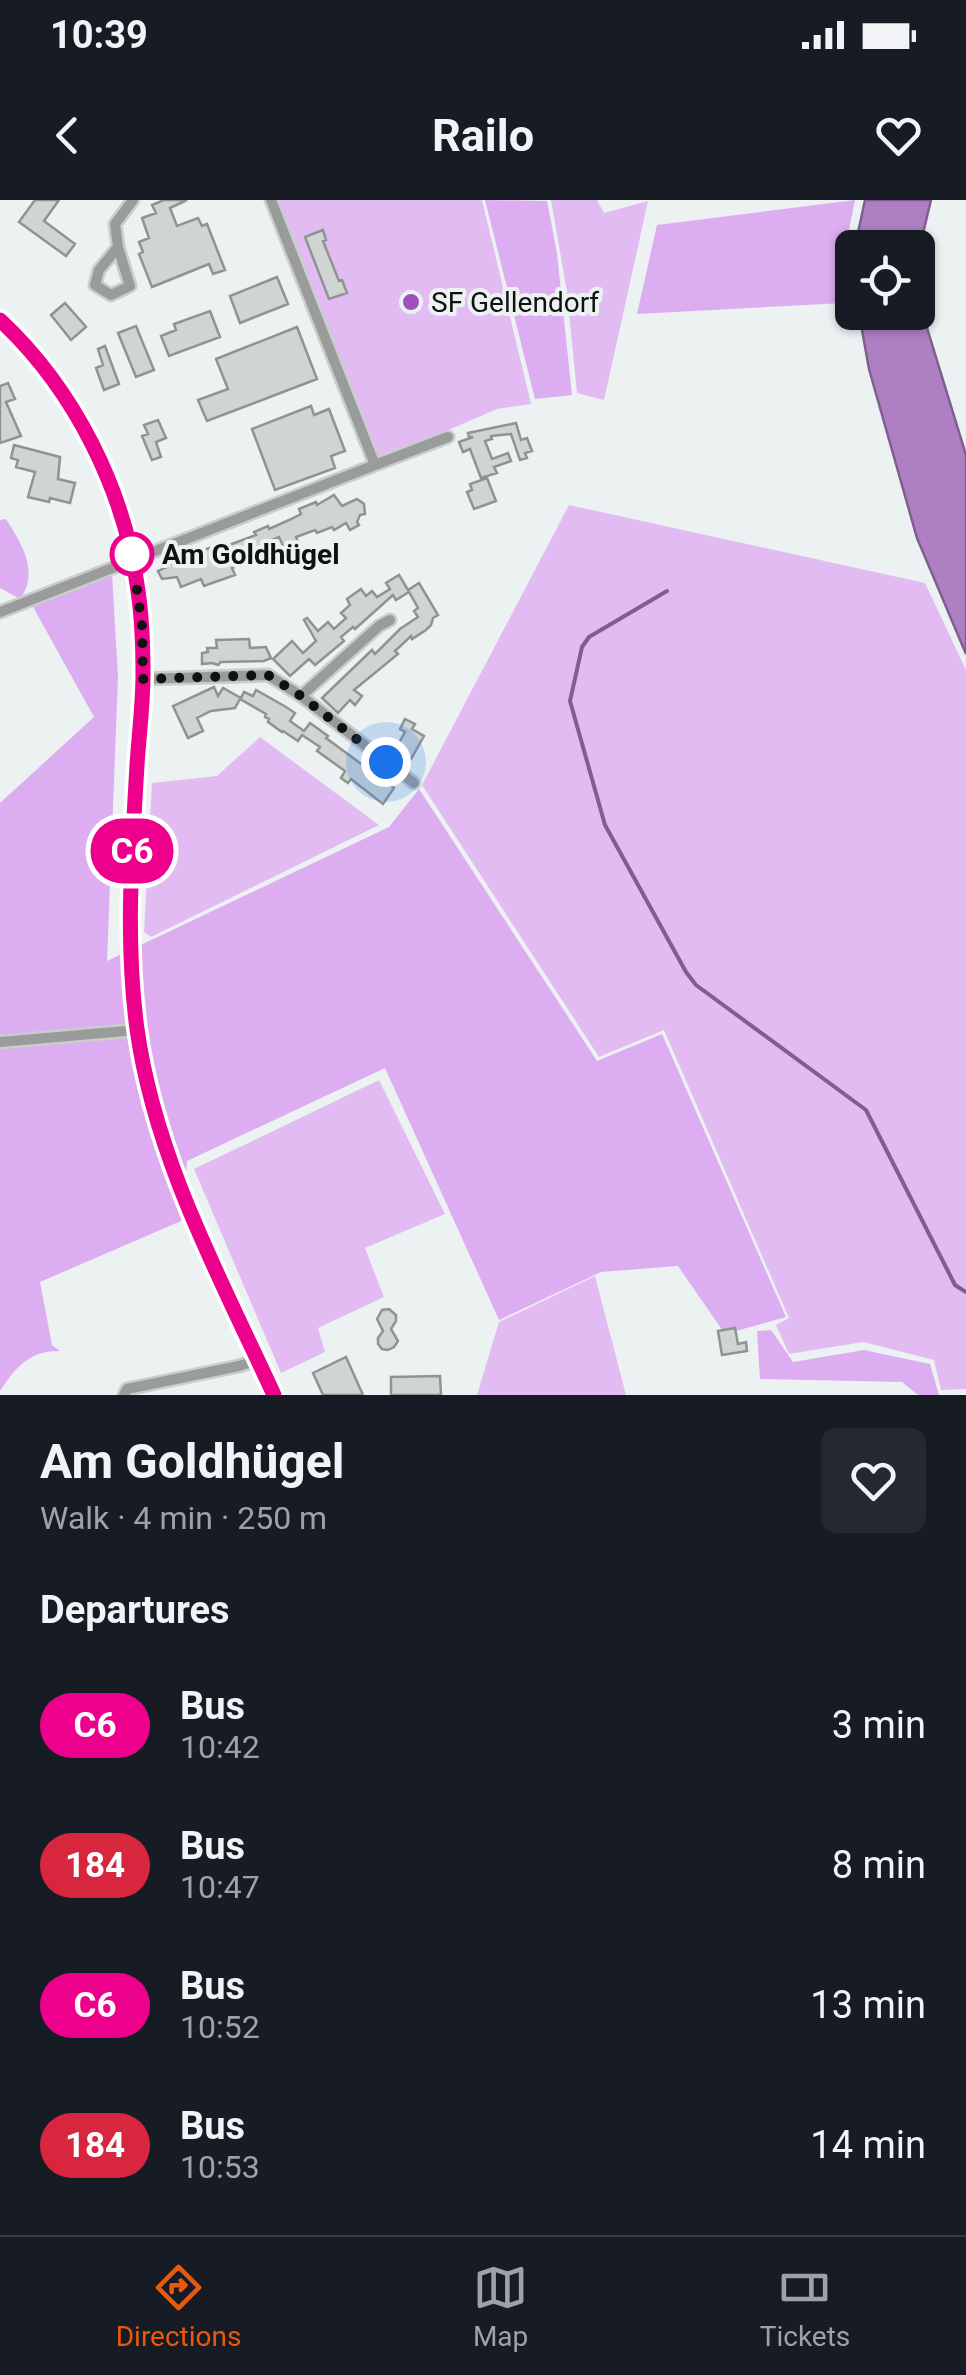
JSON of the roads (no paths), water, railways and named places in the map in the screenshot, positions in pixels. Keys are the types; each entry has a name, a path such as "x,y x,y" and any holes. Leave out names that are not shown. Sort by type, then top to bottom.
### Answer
{"main road":[{"path":"0,320 56,384 86,433 118,506 138,589 142,626 143,679 130,880 137,1030 158,1126 178,1183 274,1395"}],"street":[{"path":"118,247 99,270 95,285 111,296 130,286 118,247 116,224 133,200"},
{"path":"271,200 374,466"},
{"path":"0,612 448,436"},
{"path":"301,696 390,620"},
{"path":"143,679 268,675 414,784"},
{"path":"0,1042 137,1030"},
{"path":"124,1395 128,1388 258,1360"}],"waterway":[{"path":"667,591 589,637 582,647 570,701 605,825 696,985 866,1110 955,1285 966,1292"}],"place":[{"name":"SF Gellendorf","path":"411,302"},
{"name":"Am Goldhügel","path":"132,554"}]}
